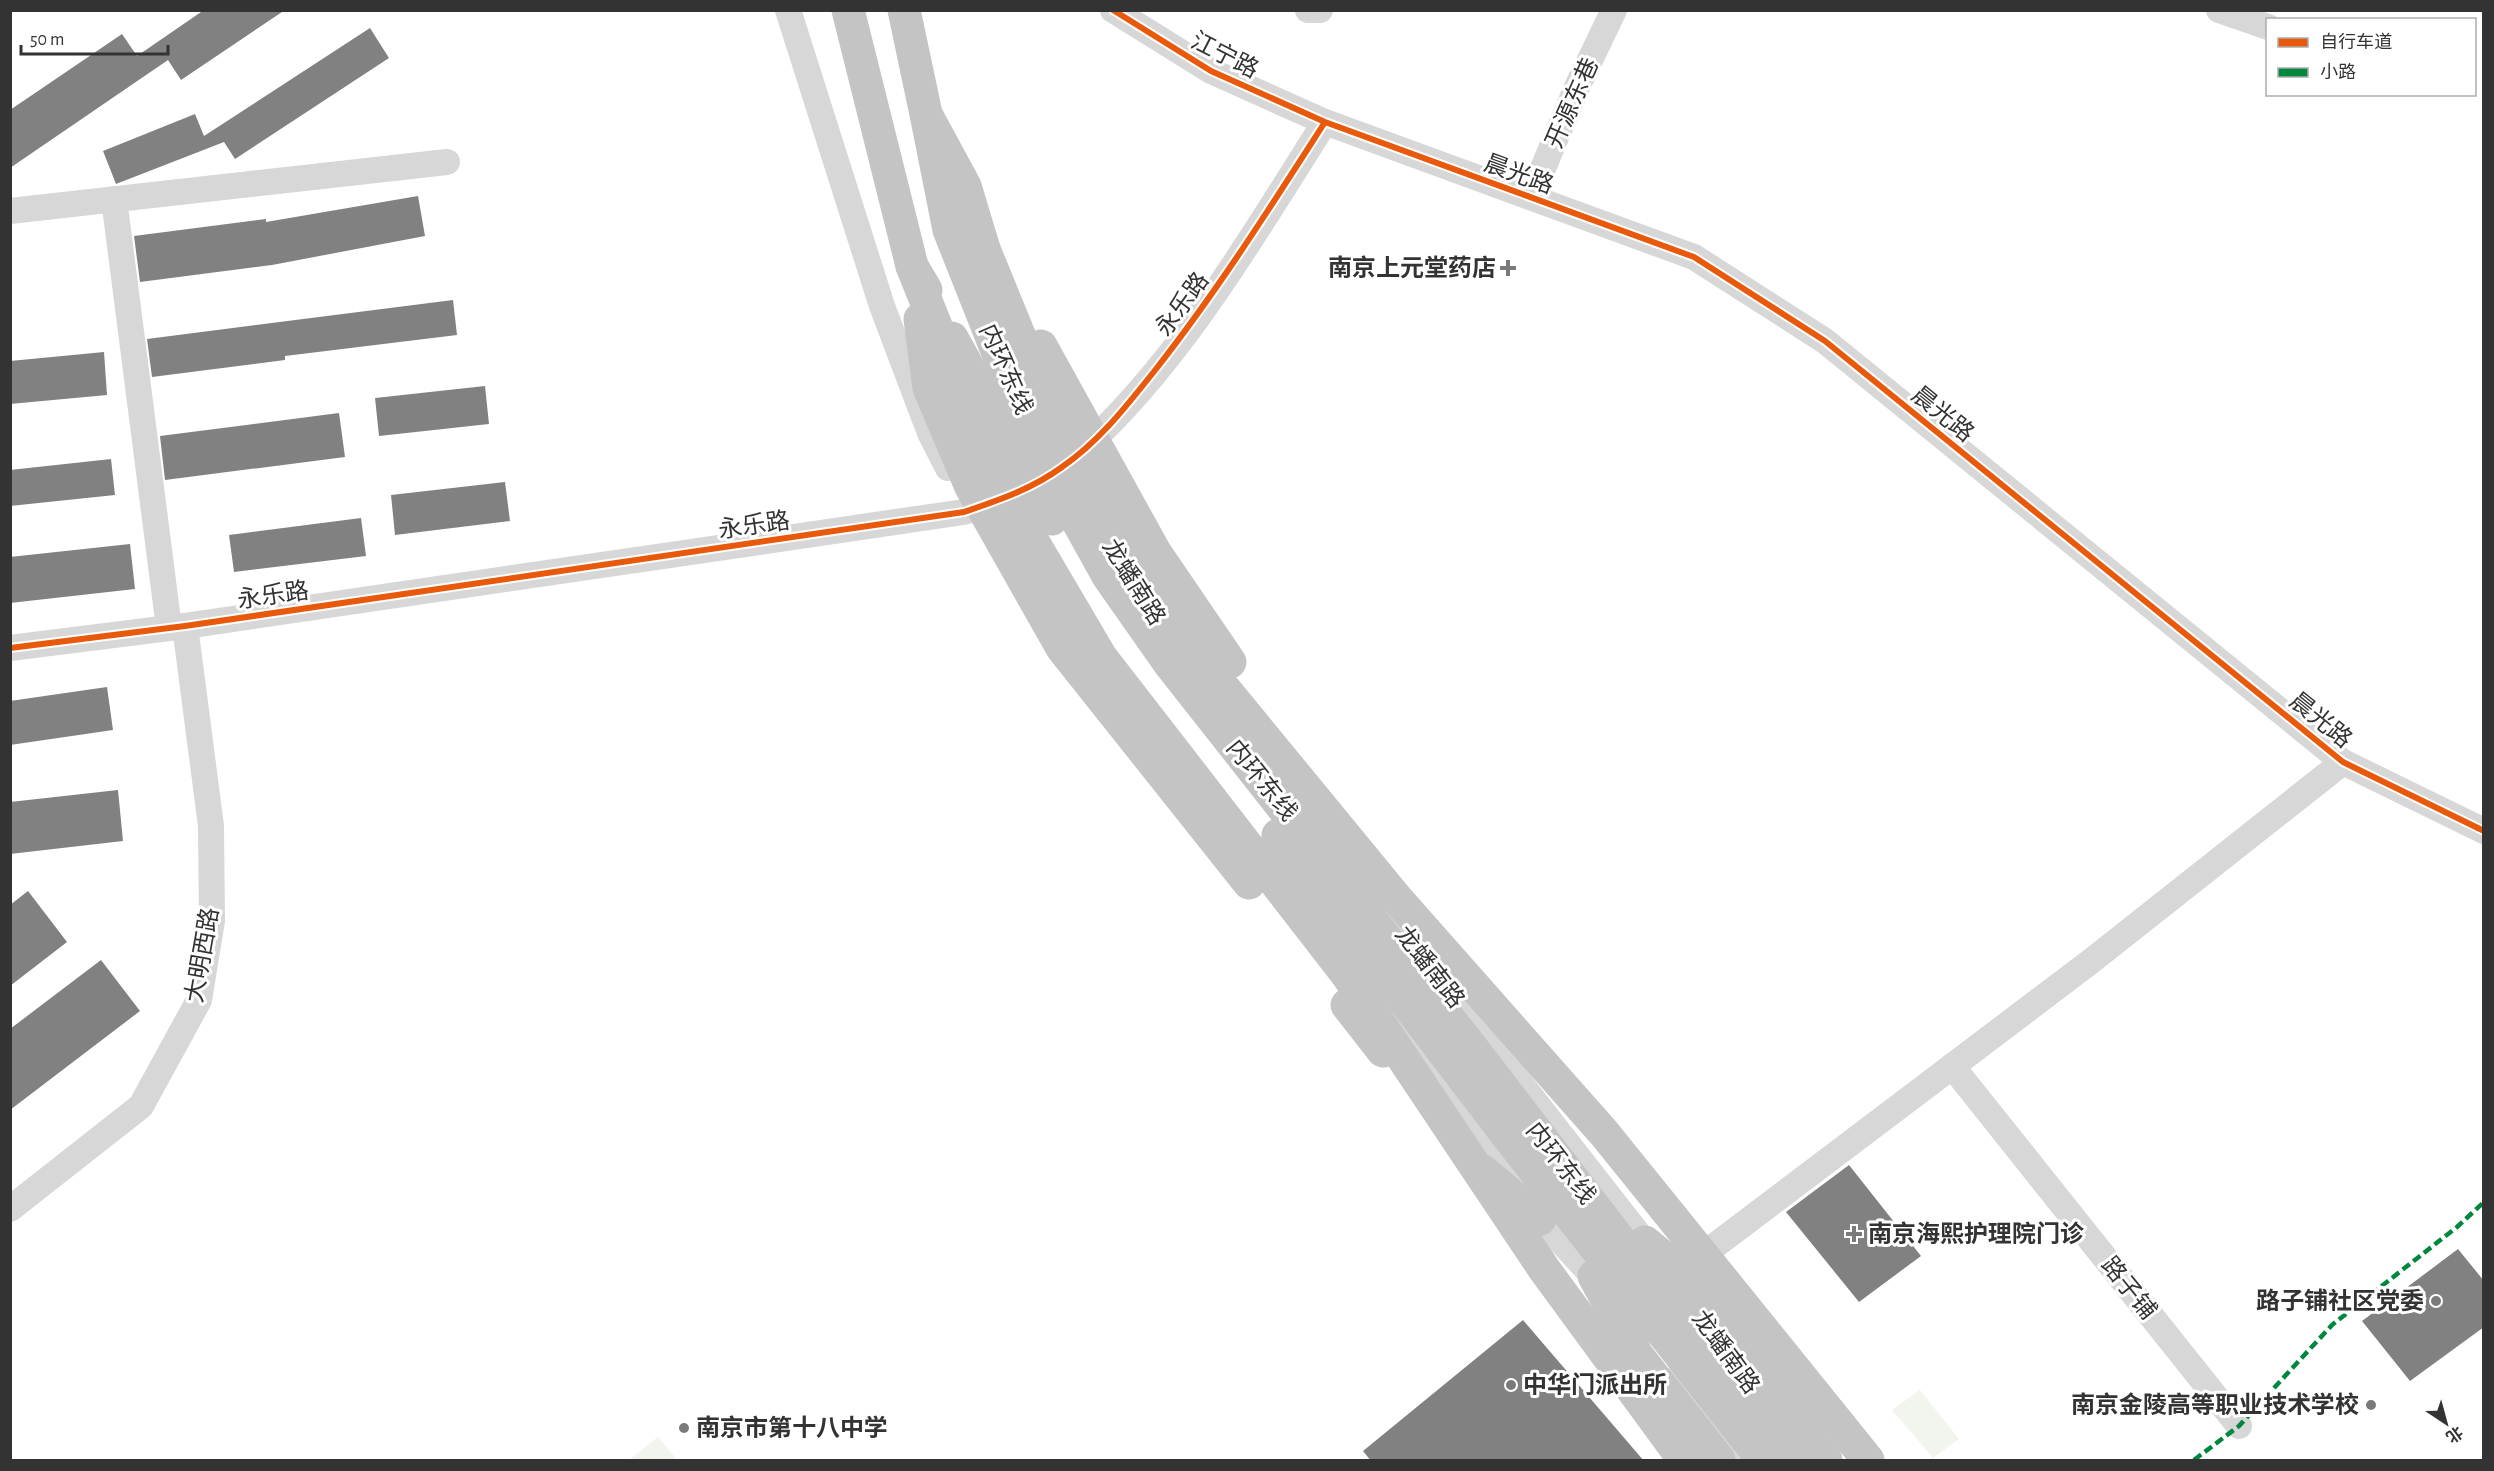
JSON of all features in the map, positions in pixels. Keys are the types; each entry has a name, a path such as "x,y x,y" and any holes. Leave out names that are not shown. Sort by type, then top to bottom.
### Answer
{"highway":[{"name":"内环东线","path":"848,10 912,266 1087,578 1149,667 1506,1134 1763,1461"},
{"name":"内环东线","path":"904,10 949,230 997,351 1058,484 1108,576 1169,663 1469,1044 1789,1461"},
{"path":"926,114 964,186 984,249 1051,413 1155,597 1214,675 1375,872 1604,1133 1868,1461"},
{"path":"984,249 1075,403 1110,474 1155,552 1269,720 1323,829"},
{"path":"912,266 929,388 971,487 1062,648 1467,1157 1540,1219"},
{"path":"912,266 972,416 1021,521 1101,657 1348,976 1544,1269 1684,1461"},
{"path":"1645,1242 1680,1271 1826,1461"},
{"path":"1594,1276 1637,1355 1719,1461"}],"street":[{"path":"788,10 882,306 930,433 987,541 1062,648"},
{"name":"江宁路","path":"1113,10 1211,71 1325,122"},
{"path":"1308,10 1320,10"},
{"name":"开源东巷","path":"1531,198 1577,87 1614,10"},
{"path":"2219,10 2266,26"},
{"name":"晨光路","path":"1325,122 1694,257 1825,341 2343,762 2484,831"},
{"name":"永乐路","path":"10,648 177,627 964,512 1021,493 1064,466 1116,419 1186,331 1253,234 1325,122"},
{"path":"10,211 447,162"},
{"name":"大明西路","path":"10,1209 141,1106 199,1000 212,921 211,826 177,627 114,199"},
{"name":"龙蟠南路","path":"1064,466 1144,603 1203,686 1323,829 1645,1242 1807,1461"},
{"path":"1021,493 1047,543 1103,635 1381,996 1540,1219 1594,1276 1741,1461"},
{"path":"1680,1271 2090,962 2343,762"},
{"name":"路子铺","path":"1952,1066 2239,1426"}],"shaded area":[{"path":"1920,1390 1959,1439 1933,1458 1892,1410"},
{"path":"658,1437 677,1460 629,1460"}],"building":[{"path":"204,10 285,10 181,80 168,60 10,168 10,110 122,34 137,56"},
{"path":"370,28 389,58 235,159 224,142 116,184 103,151 195,114 204,136"},
{"path":"418,196 425,236 272,265 140,282 134,236 266,219 266,222"},
{"path":"453,300 457,335 285,356 285,360 152,377 147,339"},
{"path":"104,352 107,395 10,404 10,361"},
{"path":"485,386 489,424 379,436 375,398"},
{"path":"339,413 345,457 165,480 160,436"},
{"path":"111,459 115,495 10,506 10,470"},
{"path":"505,482 510,521 395,535 391,495"},
{"path":"361,518 366,556 234,572 229,535"},
{"path":"130,544 135,589 10,603 10,557"},
{"path":"107,687 113,730 10,745 10,701"},
{"path":"118,790 123,841 10,854 10,802"},
{"path":"28,891 67,942 10,986 10,905"},
{"path":"101,960 140,1011 10,1110 10,1029"},
{"name":"南京海熙护理院门诊","path":"1849,1165 1921,1256 1859,1302 1786,1212"},
{"name":"路子铺社区党委","path":"2458,1249 2484,1281 2484,1327 2410,1381 2362,1321"},
{"name":"中华门派出所","path":"1523,1320 1644,1461 1371,1461 1363,1451"}],"marked path":[{"path":"2194,1460 2239,1426 2332,1325 2457,1227 2484,1202"}],"cycle path":[{"path":"1113,10 1211,71 1325,122 1694,257 1825,341 2343,762 2484,831"},
{"path":"10,648 185,626 964,512 1002,498 1039,482 1076,457 1124,409 1179,339 1222,278 1325,122"}],"place":[{"name":"南京上元堂药店","path":"1508,268"},
{"name":"南京海熙护理院门诊","path":"1854,1234"},
{"name":"路子铺社区党委","path":"2436,1301"},
{"name":"中华门派出所","path":"1511,1385"},
{"name":"南京金陵高等职业技术学校","path":"2371,1405"},
{"name":"南京市第十八中学","path":"684,1428"}]}
